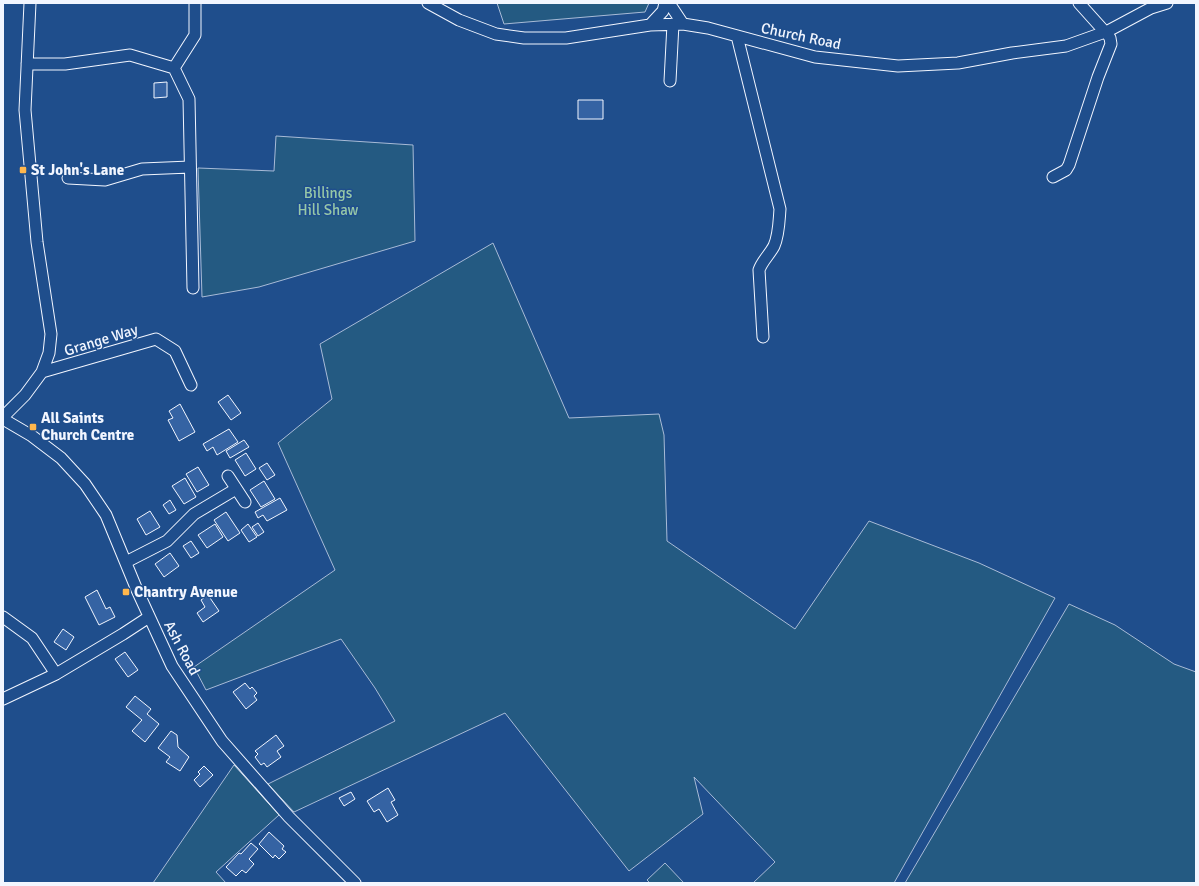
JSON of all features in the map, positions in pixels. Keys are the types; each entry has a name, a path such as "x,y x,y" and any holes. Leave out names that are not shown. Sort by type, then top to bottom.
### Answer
{"street":[{"path":"3,418 26,395 42,372 49,353 51,334 38,242 25,110 30,3"},
{"path":"174,68 195,35 195,3"},
{"name":"Church Road","path":"428,3 459,20 496,34 524,38 566,38 650,25 678,24 708,28 815,57 898,66 958,64 1012,53 1066,46 1106,32 1151,8 1167,3"},
{"path":"650,25 663,11 665,3"},
{"path":"669,3 678,24 670,81"},
{"path":"1053,177 1066,170 1069,165 1098,77 1111,44 1110,38 1106,32 1079,3"},
{"path":"737,36 780,209 778,229 774,245 759,270 763,337"},
{"path":"27,64 64,64 130,55 174,68 189,98 193,288"},
{"path":"68,178 105,180 142,169 190,167"},
{"name":"Grange Way","path":"42,372 156,339 175,351 191,385"},
{"name":"Ash Road","path":"3,418 32,436 61,458 85,484 106,515 149,617 172,666 222,742 288,817 355,883"},
{"path":"228,476 245,502"},
{"path":"126,562 167,541 194,514 236,489"},
{"path":"3,617 32,638 56,674"},
{"path":"3,699 56,674 149,617"}],"green space":[{"path":"497,3 649,3 645,12 504,24"},
{"name":"Billings Hill Shaw","path":"276,136 413,145 415,241 259,287 202,297 198,168 274,171"},
{"path":"493,243 569,418 659,414 664,435 667,541 795,629 869,521 979,563 1055,598 894,883 753,883 775,862 694,777 703,814 629,871 505,713 294,812 268,784 395,721 375,688 341,639 206,690 194,667 335,570 278,443 332,399 320,344"},
{"path":"1069,604 1115,625 1174,664 1196,672 1196,883 905,883"},
{"path":"234,765 279,815 216,872 226,883 153,883"},
{"path":"665,863 684,883 650,883 647,880"}],"building":[{"path":"167,82 167,97 154,98 154,83"},
{"path":"578,100 603,100 603,119 578,119"},
{"path":"228,395 241,413 231,420 218,402"},
{"path":"180,404 195,432 179,441 168,420 173,418 169,411"},
{"path":"229,429 238,442 217,455 213,447 207,451 203,444"},
{"path":"244,440 249,447 230,458 226,451"},
{"path":"246,453 256,469 245,476 235,460"},
{"path":"267,463 275,475 267,480 259,468"},
{"path":"198,467 209,485 197,492 186,474"},
{"path":"185,478 196,497 184,504 172,486"},
{"path":"264,481 275,499 261,507 250,490"},
{"path":"280,498 287,510 267,521 263,515 258,518 255,512"},
{"path":"170,500 176,510 169,514 163,505"},
{"path":"150,511 160,527 146,535 137,519"},
{"path":"226,512 240,533 228,541 214,520"},
{"path":"258,523 264,532 258,536 252,527"},
{"path":"215,524 223,537 207,548 198,535"},
{"path":"248,524 257,537 249,542 241,530"},
{"path":"191,541 199,553 191,558 183,546"},
{"path":"170,553 179,566 164,577 155,564"},
{"path":"97,590 106,609 110,607 115,617 99,625 85,597"},
{"path":"208,595 219,611 203,622 197,613 205,607 201,600"},
{"path":"63,629 74,637 66,650 54,642"},
{"path":"125,652 138,670 128,677 115,659"},
{"path":"245,683 250,689 252,687 257,693 254,696 257,700 246,709 233,692"},
{"path":"135,696 151,709 147,714 159,724 145,742 132,731 142,720 126,707"},
{"path":"171,731 177,735 178,747 189,757 180,771 166,762 170,757 158,748"},
{"path":"276,735 284,746 277,751 281,757 267,767 264,763 261,765 255,757 258,754 255,751"},
{"path":"204,766 213,775 200,787 194,780 200,774 198,772"},
{"path":"388,788 395,800 391,802 398,815 387,822 379,809 374,812 367,801"},
{"path":"351,792 355,799 344,806 339,798"},
{"path":"269,832 284,846 282,849 286,852 279,859 275,855 273,858 259,844"},
{"path":"251,843 258,849 249,859 254,864 246,873 242,870 236,876 226,867"}],"place":[{"name":"St John's Lane","path":"23,170"},
{"name":"All Saints Church Centre","path":"33,427"},
{"name":"Chantry Avenue","path":"126,592"}]}
